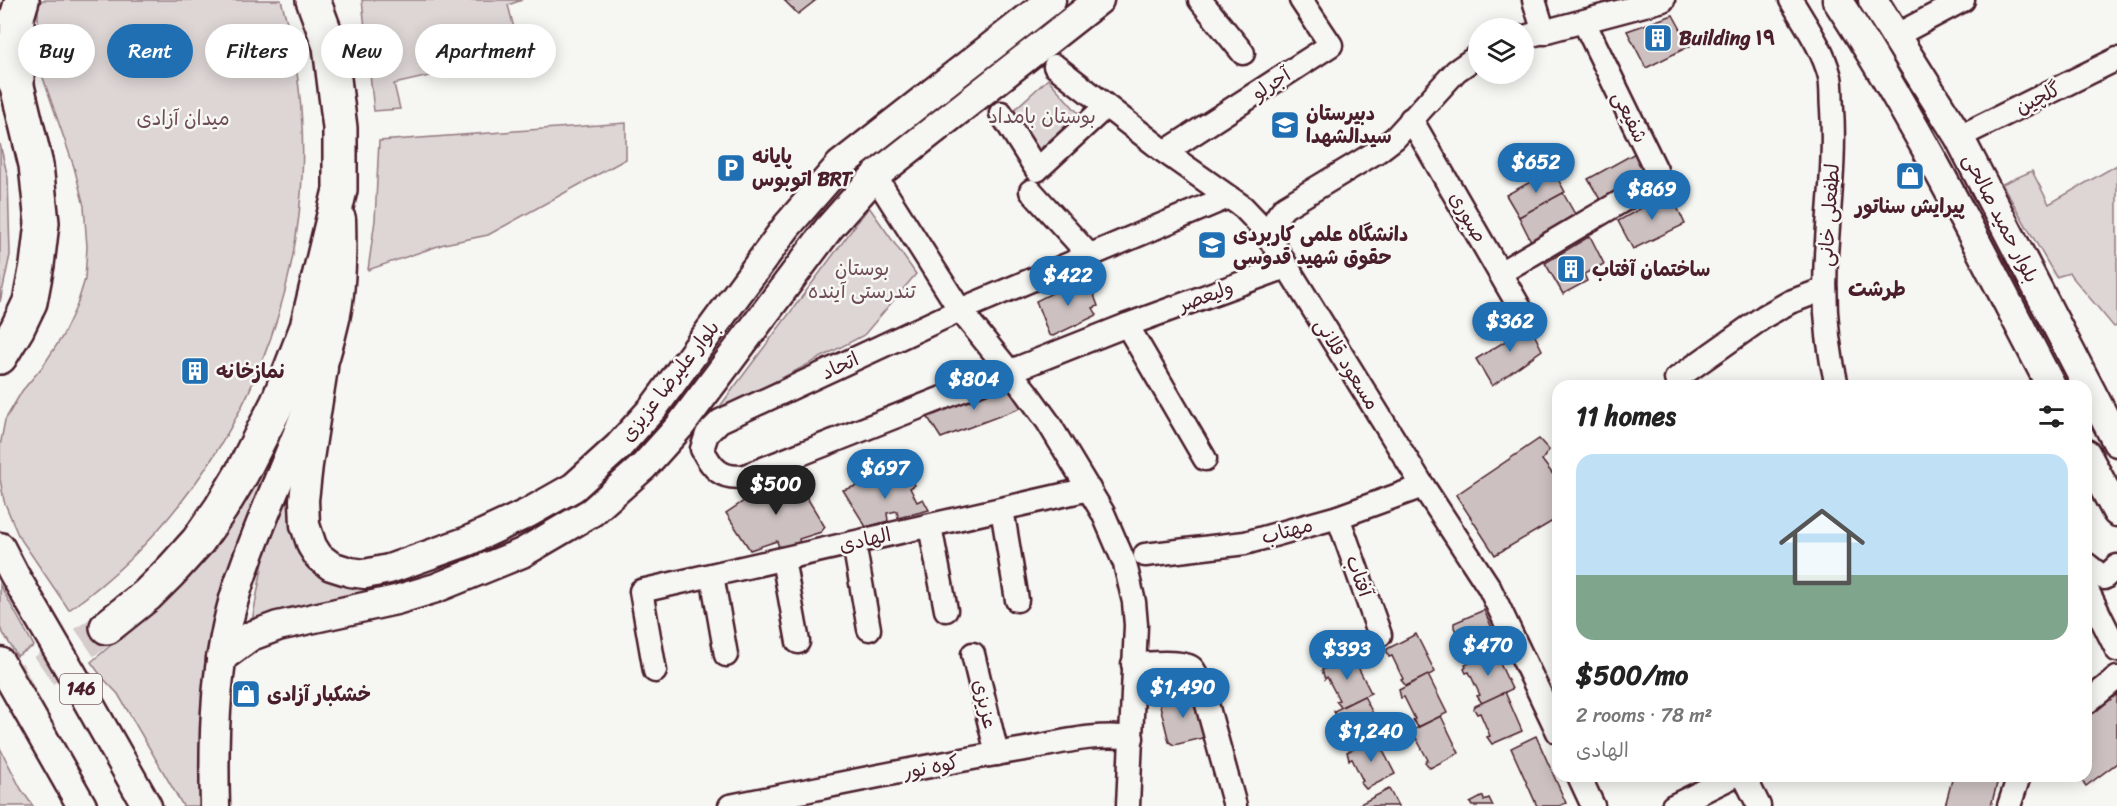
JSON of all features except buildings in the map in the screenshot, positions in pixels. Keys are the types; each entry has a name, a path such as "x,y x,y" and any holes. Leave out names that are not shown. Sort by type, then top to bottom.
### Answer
{"highway":[{"path":"17,86 17,17 22,0"},
{"path":"313,0 322,24"},
{"path":"326,0 328,24"},
{"path":"0,50 17,86 36,165 42,223 30,302 0,357"},
{"path":"107,627 147,595 198,541 242,473 278,402 297,355 319,280 340,190 339,128 334,78"}],"main road":[{"name":"بلوار علیرضا عزیزی","path":"323,368 304,500 305,525 312,546 319,557 331,566 365,574 427,557 497,528 574,487 618,447 654,407 787,226 825,180 856,151 1051,0"},
{"name":"بلوار علیرضا عزیزی","path":"221,658 251,636 278,626 396,600 436,588 522,553 592,512 644,466 663,445 829,228 875,176 1099,0"},
{"name":"بلوار حمید صالحی","path":"1838,0 1863,38 1928,151 2048,380"},
{"name":"بلوار حمید صالحی","path":"1873,0 1959,137 2085,380"},
{"path":"856,151 875,176"},
{"path":"215,806 216,713 221,658 237,591 273,490 323,368 335,317 340,280 340,190"},
{"path":"707,333 734,355"},
{"name":"بلوار حمید صالحی","path":"2092,394 2116,440"},
{"path":"2092,465 2117,512"},
{"name":"146","path":"0,547 147,806"},
{"path":"427,557 436,588"},
{"path":"0,662 82,806"}],"street":[{"path":"1200,0 1243,53"},
{"name":"آجرلو","path":"1165,152 1331,45 1301,0"},
{"path":"1534,0 1534,18"},
{"path":"1534,35 1663,0"},
{"name":"لطفعلی خانی","path":"1791,0 1818,46 1830,78 1834,132 1825,319 1836,380"},
{"path":"1897,35 1963,0"},
{"name":"شفیعی","path":"1500,273 1649,185 1656,176 1656,170 1584,22"},
{"name":"گلچین","path":"1959,137 2117,59"},
{"path":"1269,237 1277,216 1285,207 1378,151 1395,138 1456,71 1468,63"},
{"name":"مسعود قلانی","path":"1055,66 1165,152 1250,213 1269,237 1497,602 1552,719"},
{"path":"1001,113 1037,170 1106,107"},
{"name":"صبوری","path":"1411,119 1524,315"},
{"path":"875,176 960,310 1048,422 1103,513 1125,564 1134,602 1136,626 1128,806"},
{"path":"1031,191 1090,256"},
{"name":"اتحاد","path":"720,421 960,310 1228,196"},
{"name":"ولیعصر","path":"720,421 707,434 702,449 716,471 734,478 745,476 1126,325 1286,267"},
{"path":"1676,379 1765,316 1790,302 1825,288"},
{"path":"1126,325 1205,459"},
{"name":"مهتاب","path":"1145,555 1245,543 1338,517 1424,486"},
{"name":"الهادی","path":"655,671 641,591 1089,489"},
{"path":"1002,509 1017,600"},
{"name":"آفتاب","path":"1338,517 1380,635"},
{"path":"930,526 946,610"},
{"path":"854,543 869,629"},
{"path":"783,559 798,642"},
{"path":"712,575 726,655"},
{"path":"2096,578 2117,650"},
{"name":"عزیزی","path":"973,654 996,754"},
{"path":"1133,664 1174,664 1186,665 1193,669 1202,686 1235,806"},
{"path":"2092,697 2117,678"},
{"name":"کوه نور","path":"730,806 996,754 1085,739 1120,736 1132,738"},
{"path":"1582,782 1593,806"},
{"path":"1672,806 1722,782"},
{"path":"1747,782 1759,806"},
{"path":"2012,804 2018,782"}],"green space":[{"name":"میدان آزادی","path":"42,0 281,0 286,24 205,24 205,78 298,78 299,85 302,171 293,256 271,338 237,417 191,489 135,554 69,610 18,535 4,501 0,479 0,446 5,420 22,391 43,366 62,337 77,305 85,279 87,247 84,206 74,167 43,78 95,78 95,24 38,24 38,7"},
{"path":"362,0 522,0 508,5 513,24 415,24 415,78 420,78 394,84 400,109 374,111 370,78 403,78 403,24 365,24"},
{"name":"بوستان بامداد","path":"1048,79 1079,114 1035,153 1005,118"},
{"path":"626,123 626,159 488,235 444,244 368,270 375,220 379,141"},
{"path":"0,144 8,178 10,255 0,302"},
{"path":"2117,165 2117,326 2114,327 2069,273 2056,277 2002,184 2032,171 2049,204"},
{"name":"بوستان تندرستی آینده","path":"869,207 916,274 864,335 715,413"},
{"path":"316,363 249,517 203,806 183,806 118,694 91,662 123,635"},
{"path":"311,416 303,551 421,571 423,579 252,621 264,557"},
{"path":"0,585 34,646 17,656 0,628"},
{"path":"0,748 21,789 33,806 0,806"}],"tunnel":[{"path":"0,692 43,671 107,627"}],"place":[{"name":"Building ۱۹","path":"1658,38"},
{"name":"دبيرستان سیدالشهدا","path":"1285,125"},
{"name":"پایانه اتوبوس BRT","path":"731,168"},
{"name":"پیرایش سناتور","path":"1910,176"},
{"name":"دانشگاه علمی کاربردی حقوق شهید قدوسی","path":"1212,245"},
{"name":"ساختمان آفتاب","path":"1571,269"},
{"name":"نمازخانه","path":"195,371"},
{"name":"خشکبار آزادی","path":"246,694"}],"district":[{"name":"طرشت","path":"1877,289"}]}
